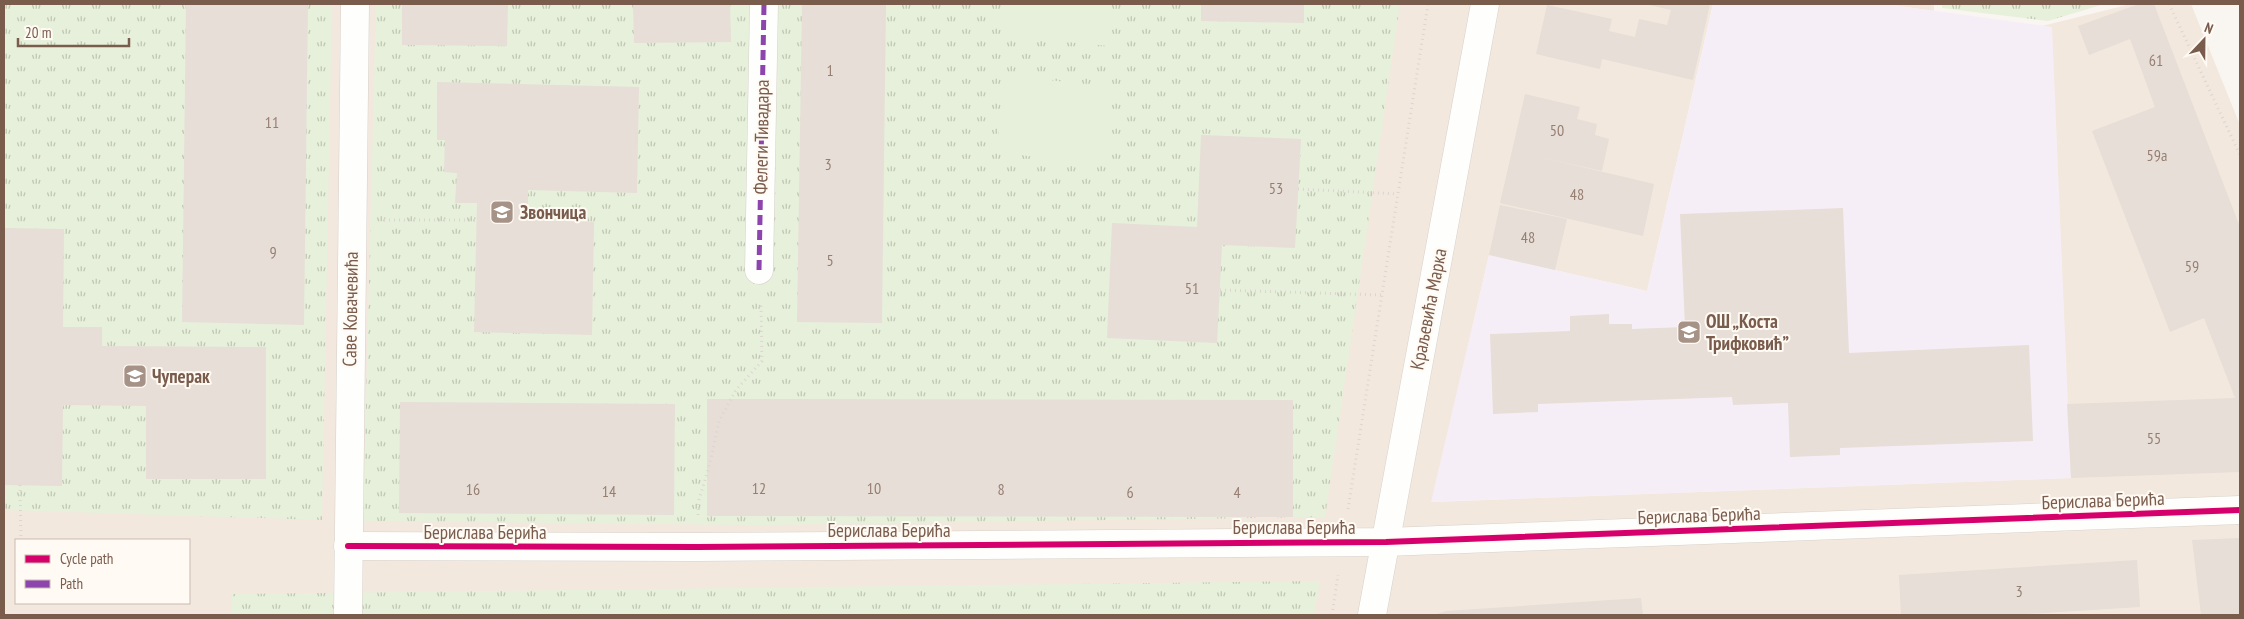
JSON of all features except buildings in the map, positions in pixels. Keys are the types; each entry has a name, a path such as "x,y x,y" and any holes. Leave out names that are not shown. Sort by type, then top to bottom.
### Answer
{"street":[{"name":"Саве Ковачевића","path":"348,615 351,219 355,4"},
{"name":"Фелеги Тивадара","path":"759,270 764,4"},
{"name":"Краљевића Марка","path":"1372,615 1485,4"},
{"name":"Берислава Берића","path":"348,546 696,547 1386,542 2240,510"}],"path":[{"path":"1332,615 1428,4"},
{"path":"2169,4 2240,155"},
{"path":"1298,189 1397,194"},
{"path":"351,219 476,220"},
{"path":"699,500 710,463 718,421 736,390 762,361 759,270"},
{"path":"1220,290 1381,295"},
{"path":"20,486 21,539"}],"shaded area":[{"path":"4,4 1713,4 1647,291 1489,255 1432,502 2070,478 2042,26 2131,4 2191,4 2240,125 2240,615 4,615"},
{"path":"1713,4 1885,4 2052,27 2071,478 1431,502 1489,255 1647,291"},
{"path":"1885,4 1934,4 1934,11"}],"green space":[{"path":"4,4 332,4 322,520 4,510"},
{"path":"376,4 1400,4 1325,517 759,525 363,521"},
{"path":"1005,4 1112,4 1109,46 1002,36"},
{"path":"1942,4 2104,4 2048,21 1942,8"},
{"path":"1003,75 1112,87 1107,166 997,152"},
{"path":"1320,581 1314,615 231,615 232,594"}],"marked path":[{"path":"759,270 764,4"}],"cycle path":[{"path":"348,546 697,547 1386,542 2240,510"}],"place":[{"name":"Звончица","path":"502,212"},
{"name":"ОШ „Коста Трифковић”","path":"1689,332"},
{"name":"Чуперак","path":"135,376"}]}
